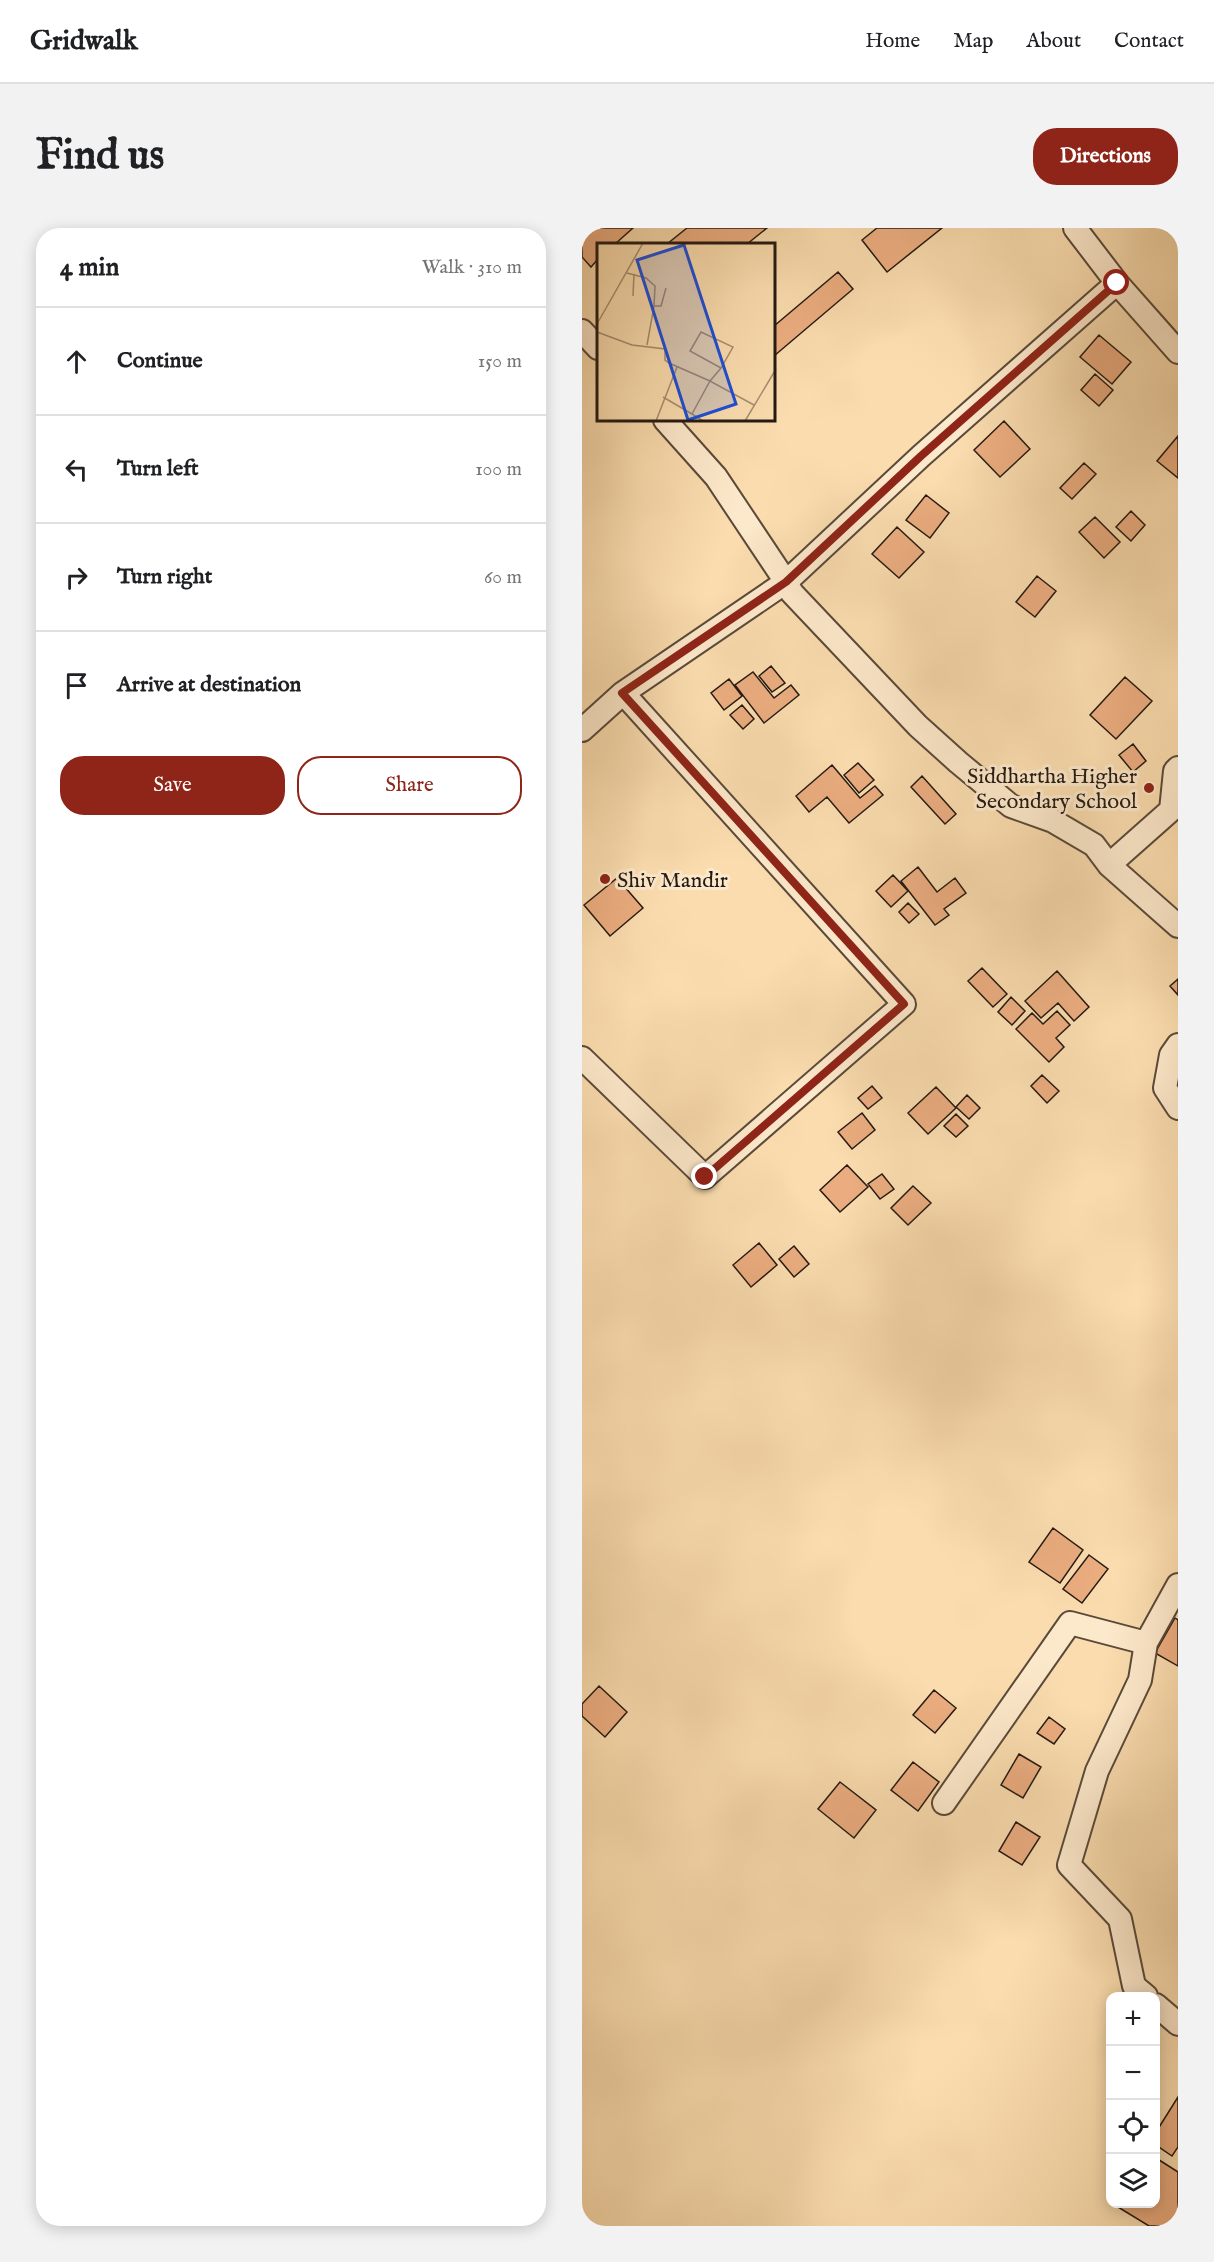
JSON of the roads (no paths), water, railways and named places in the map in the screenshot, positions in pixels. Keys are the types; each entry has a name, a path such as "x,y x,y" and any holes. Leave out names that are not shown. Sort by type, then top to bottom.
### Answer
{"street":[{"path":"1075,228 1117,283 1178,352"},
{"path":"582,730 622,693 786,582 921,456 1117,283"},
{"path":"582,331 597,347"},
{"path":"666,422 716,477 792,593 918,726 1011,806 1053,821 1094,845 1109,865 1178,926"},
{"path":"582,1058 705,1177 904,1004 622,693"},
{"path":"1109,865 1171,810 1175,771 1178,768"},
{"path":"1178,1045 1171,1055 1165,1088 1178,1108"},
{"path":"1141,1992 1134,1986 1120,1919 1069,1865 1097,1771 1140,1680 1146,1643 1178,1585"},
{"path":"944,1803 1070,1623 1146,1643"},
{"path":"1160,2009 1178,2024"}],"place":[{"name":"Siddhartha Higher Secondary School","path":"1149,788"},
{"name":"Shiv Mandir","path":"605,879"}]}
